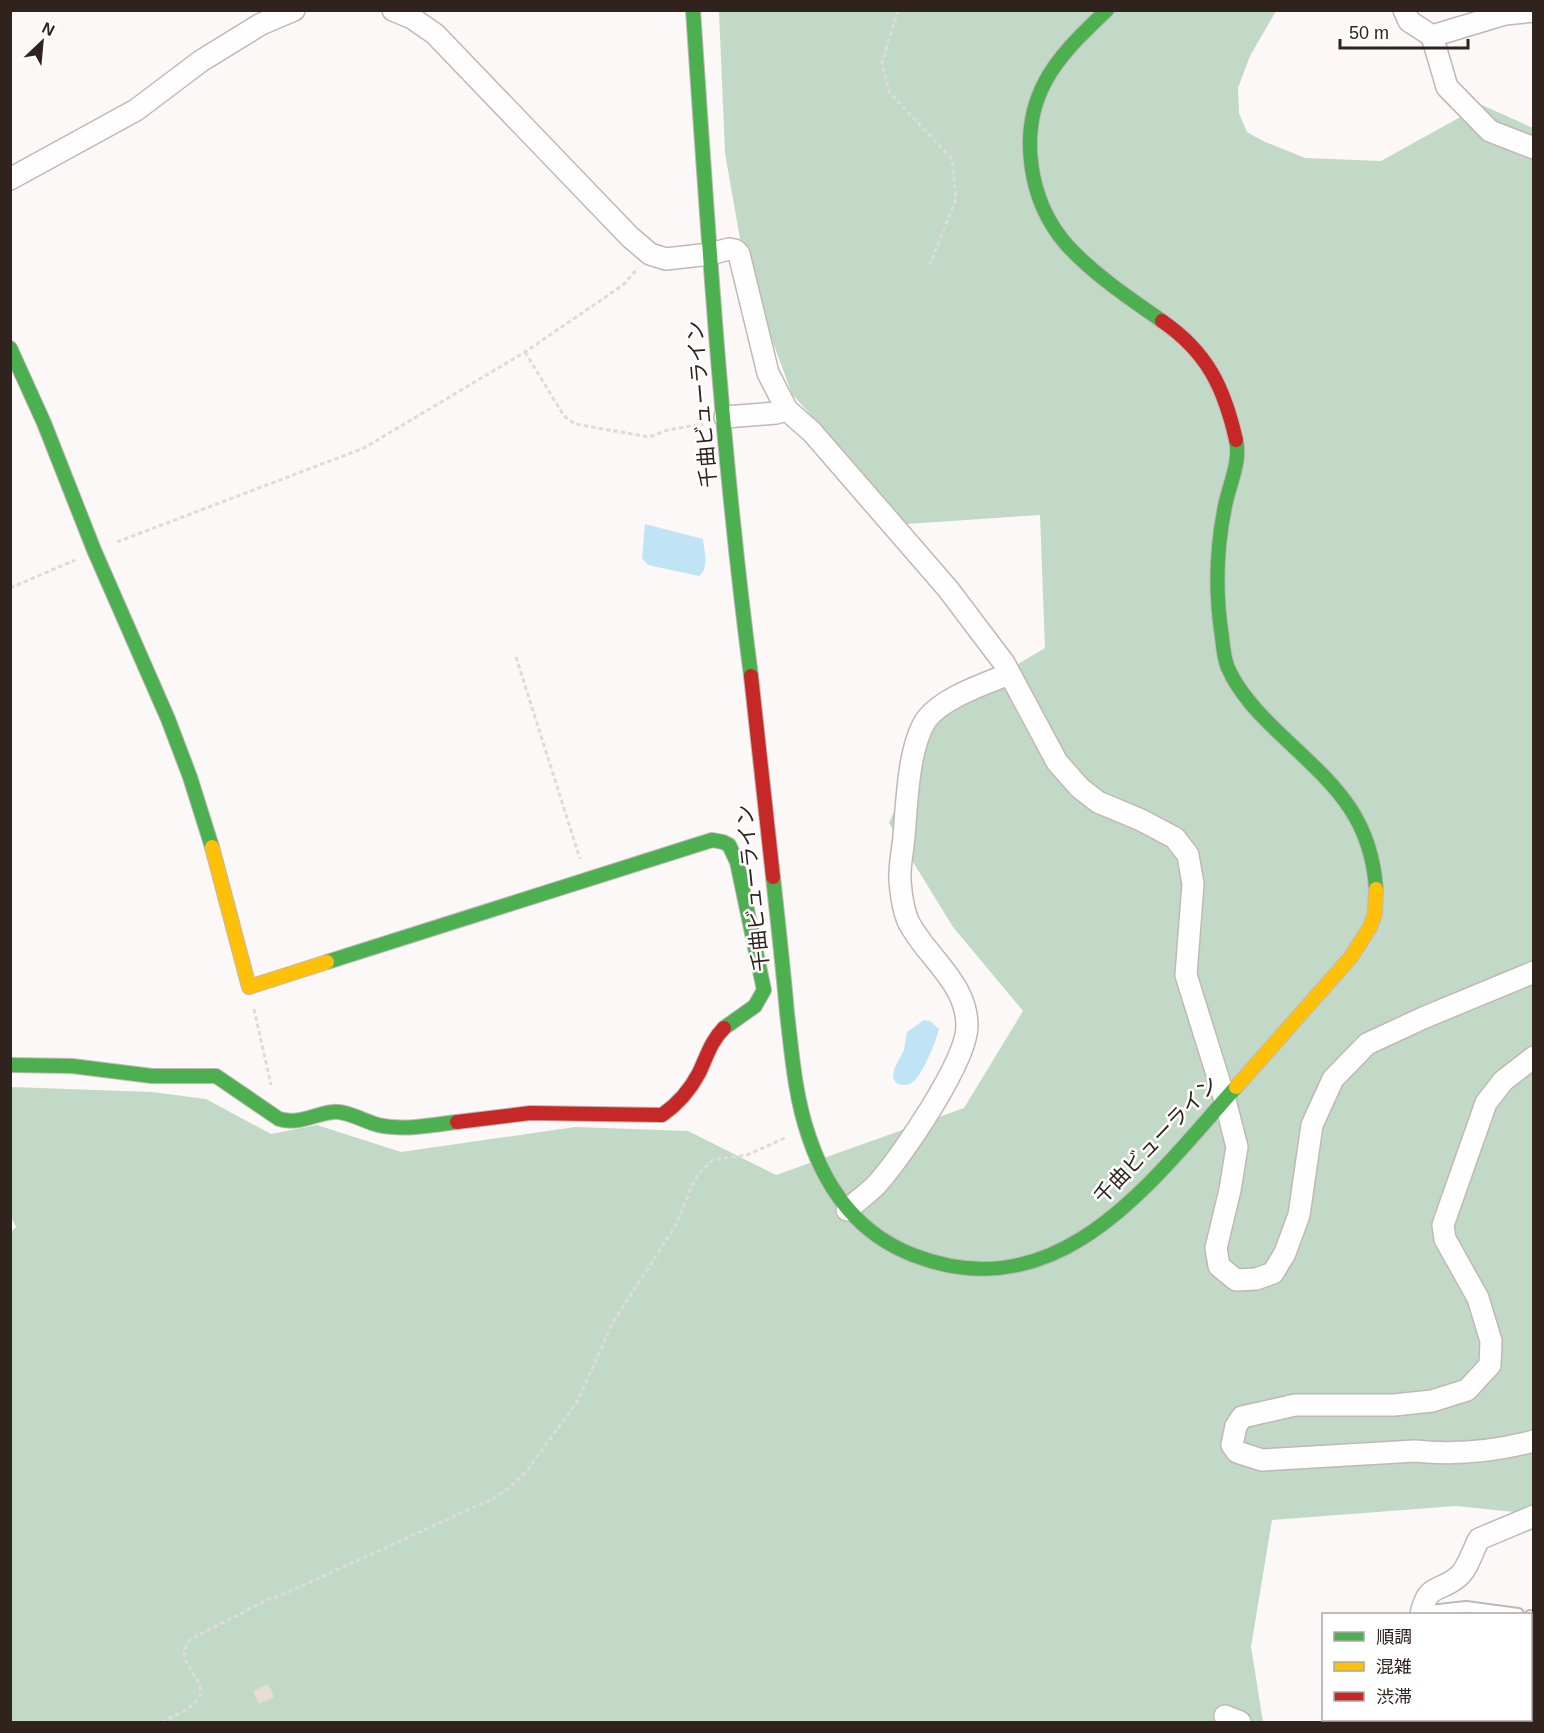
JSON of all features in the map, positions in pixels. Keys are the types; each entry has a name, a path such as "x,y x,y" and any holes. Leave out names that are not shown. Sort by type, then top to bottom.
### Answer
{"street":[{"path":"10,179 136,110 201,61 261,24 294,10"},
{"name":"千曲ビューライン","path":"693,10 710,254 739,585 760,748 794,1077 805,1129 823,1175 847,1210 867,1230 889,1246 914,1257 939,1264 985,1270 1008,1269 1030,1264 1063,1250 1098,1230 1132,1201 1225,1100 1347,961 1370,926 1375,912 1377,885 1372,855 1360,822 1348,801 1260,714 1240,690 1226,663 1217,617 1215,578 1224,514 1238,449 1221,391 1201,354 1176,331 1093,271 1070,250 1049,223 1034,190 1029,159 1039,94 1077,39 1107,10"},
{"path":"1404,10 1409,21 1432,36 1448,87 1490,131 1533,148"},
{"path":"1432,36 1505,14 1533,11"},
{"path":"406,13 435,34 630,237 650,254 666,259 710,254 729,249 739,254 768,373 787,410 812,432 948,589 1004,663 1057,762 1080,788 1098,802 1141,820 1175,838 1188,855 1193,884 1186,975 1225,1100 1237,1147 1230,1190 1216,1248 1220,1266 1236,1280 1256,1279 1274,1274 1285,1253 1299,1215 1312,1125 1333,1079 1367,1044 1533,972"},
{"path":"10,348 30,385 95,551 147,667 189,776 235,924 249,987 712,840 723,841 732,847 764,990 754,1009 728,1024 716,1035 698,1075 673,1109 662,1115 530,1113 407,1128 379,1125 335,1111 289,1122 279,1119 216,1076 152,1076 72,1066 10,1065"},
{"path":"724,417 787,410"},
{"path":"847,1210 877,1184 909,1143 957,1061 966,1039 967,1025 958,989 914,932 907,918 903,901 900,880 912,759 926,720 940,707 982,684 1009,674"},
{"path":"1533,1057 1503,1081 1486,1103 1443,1225 1445,1239 1478,1298 1487,1323 1491,1341 1490,1365 1467,1390 1432,1401 1394,1405 1294,1405 1242,1417 1236,1426 1232,1445 1237,1452 1262,1460 1415,1451 1502,1449 1533,1441"},
{"path":"1421,1613 1427,1596 1433,1590 1461,1575 1479,1539 1533,1516"}],"lane":[{"path":"1421,1613 1466,1607 1511,1613"}],"path":[{"path":"898,10 882,63 889,92 952,159 956,199 930,264"},
{"path":"10,588 95,551 364,447 525,352 623,285 650,254"},
{"path":"525,352 564,416 575,424 649,437 668,430 702,424 724,417"},
{"path":"516,657 587,879"},
{"path":"249,987 271,1075 272,1094 267,1111"},
{"path":"162,1722 192,1705 200,1697 199,1683 184,1657 184,1650 191,1639 267,1600 494,1498 509,1488 527,1471 578,1400 613,1322 676,1225 692,1185 700,1172 713,1160 747,1155 805,1129"}],"green space":[{"path":"719,11 1276,11 1250,56 1238,88 1239,113 1247,132 1263,141 1305,158 1381,161 1482,105 1533,128 1533,1514 1456,1506 1272,1520 1251,1647 1263,1722 11,1722 10,1233 16,1227 11,1217 11,1087 152,1092 206,1099 271,1134 317,1125 401,1152 575,1127 688,1131 776,1175 964,1108 1023,1011 953,927 889,823 938,712 1045,648 1040,515 907,524 792,394 745,267 725,153"}],"water":[{"path":"645,524 703,539 706,559 702,573 699,576 648,565 642,558"},
{"path":"924,1020 930,1021 939,1029 932,1049 925,1065 912,1083 897,1084 893,1078 894,1069 904,1050 907,1032"}],"building":[{"path":"268,1684 274,1697 259,1704 253,1691"}],"traffic: fast":[{"path":"693,10 724,427 751,676"},
{"path":"1107,10 1065,53 1045,82 1032,123 1030,144 1032,166 1043,208 1053,227 1066,244 1100,275 1162,321"},
{"path":"10,348 44,423 94,550 168,719 190,777 212,847"},
{"path":"1236,440 1237,457 1225,506 1218,555 1220,621 1227,664 1238,686 1257,710 1330,783 1356,818 1366,839 1376,889"},
{"path":"327,962 712,840 729,845 737,862 764,990 755,1006 724,1028"},
{"path":"773,877 795,1076 800,1107 816,1157 836,1193 861,1223 876,1235 913,1255 965,1268 1013,1266 1057,1252 1097,1228 1135,1197 1236,1087"},
{"path":"10,1065 72,1066 152,1076 216,1076 279,1119 286,1121 338,1112 388,1127 418,1127 457,1122"}],"traffic: slow":[{"path":"212,847 249,987 327,962"},
{"path":"1236,1087 1351,957 1370,927 1375,913 1376,889"}],"traffic: jam":[{"path":"1162,321 1191,345 1211,372 1226,403 1236,440"},
{"path":"751,676 773,877"},
{"path":"457,1122 530,1113 662,1115 692,1085 712,1043 724,1028"}]}
